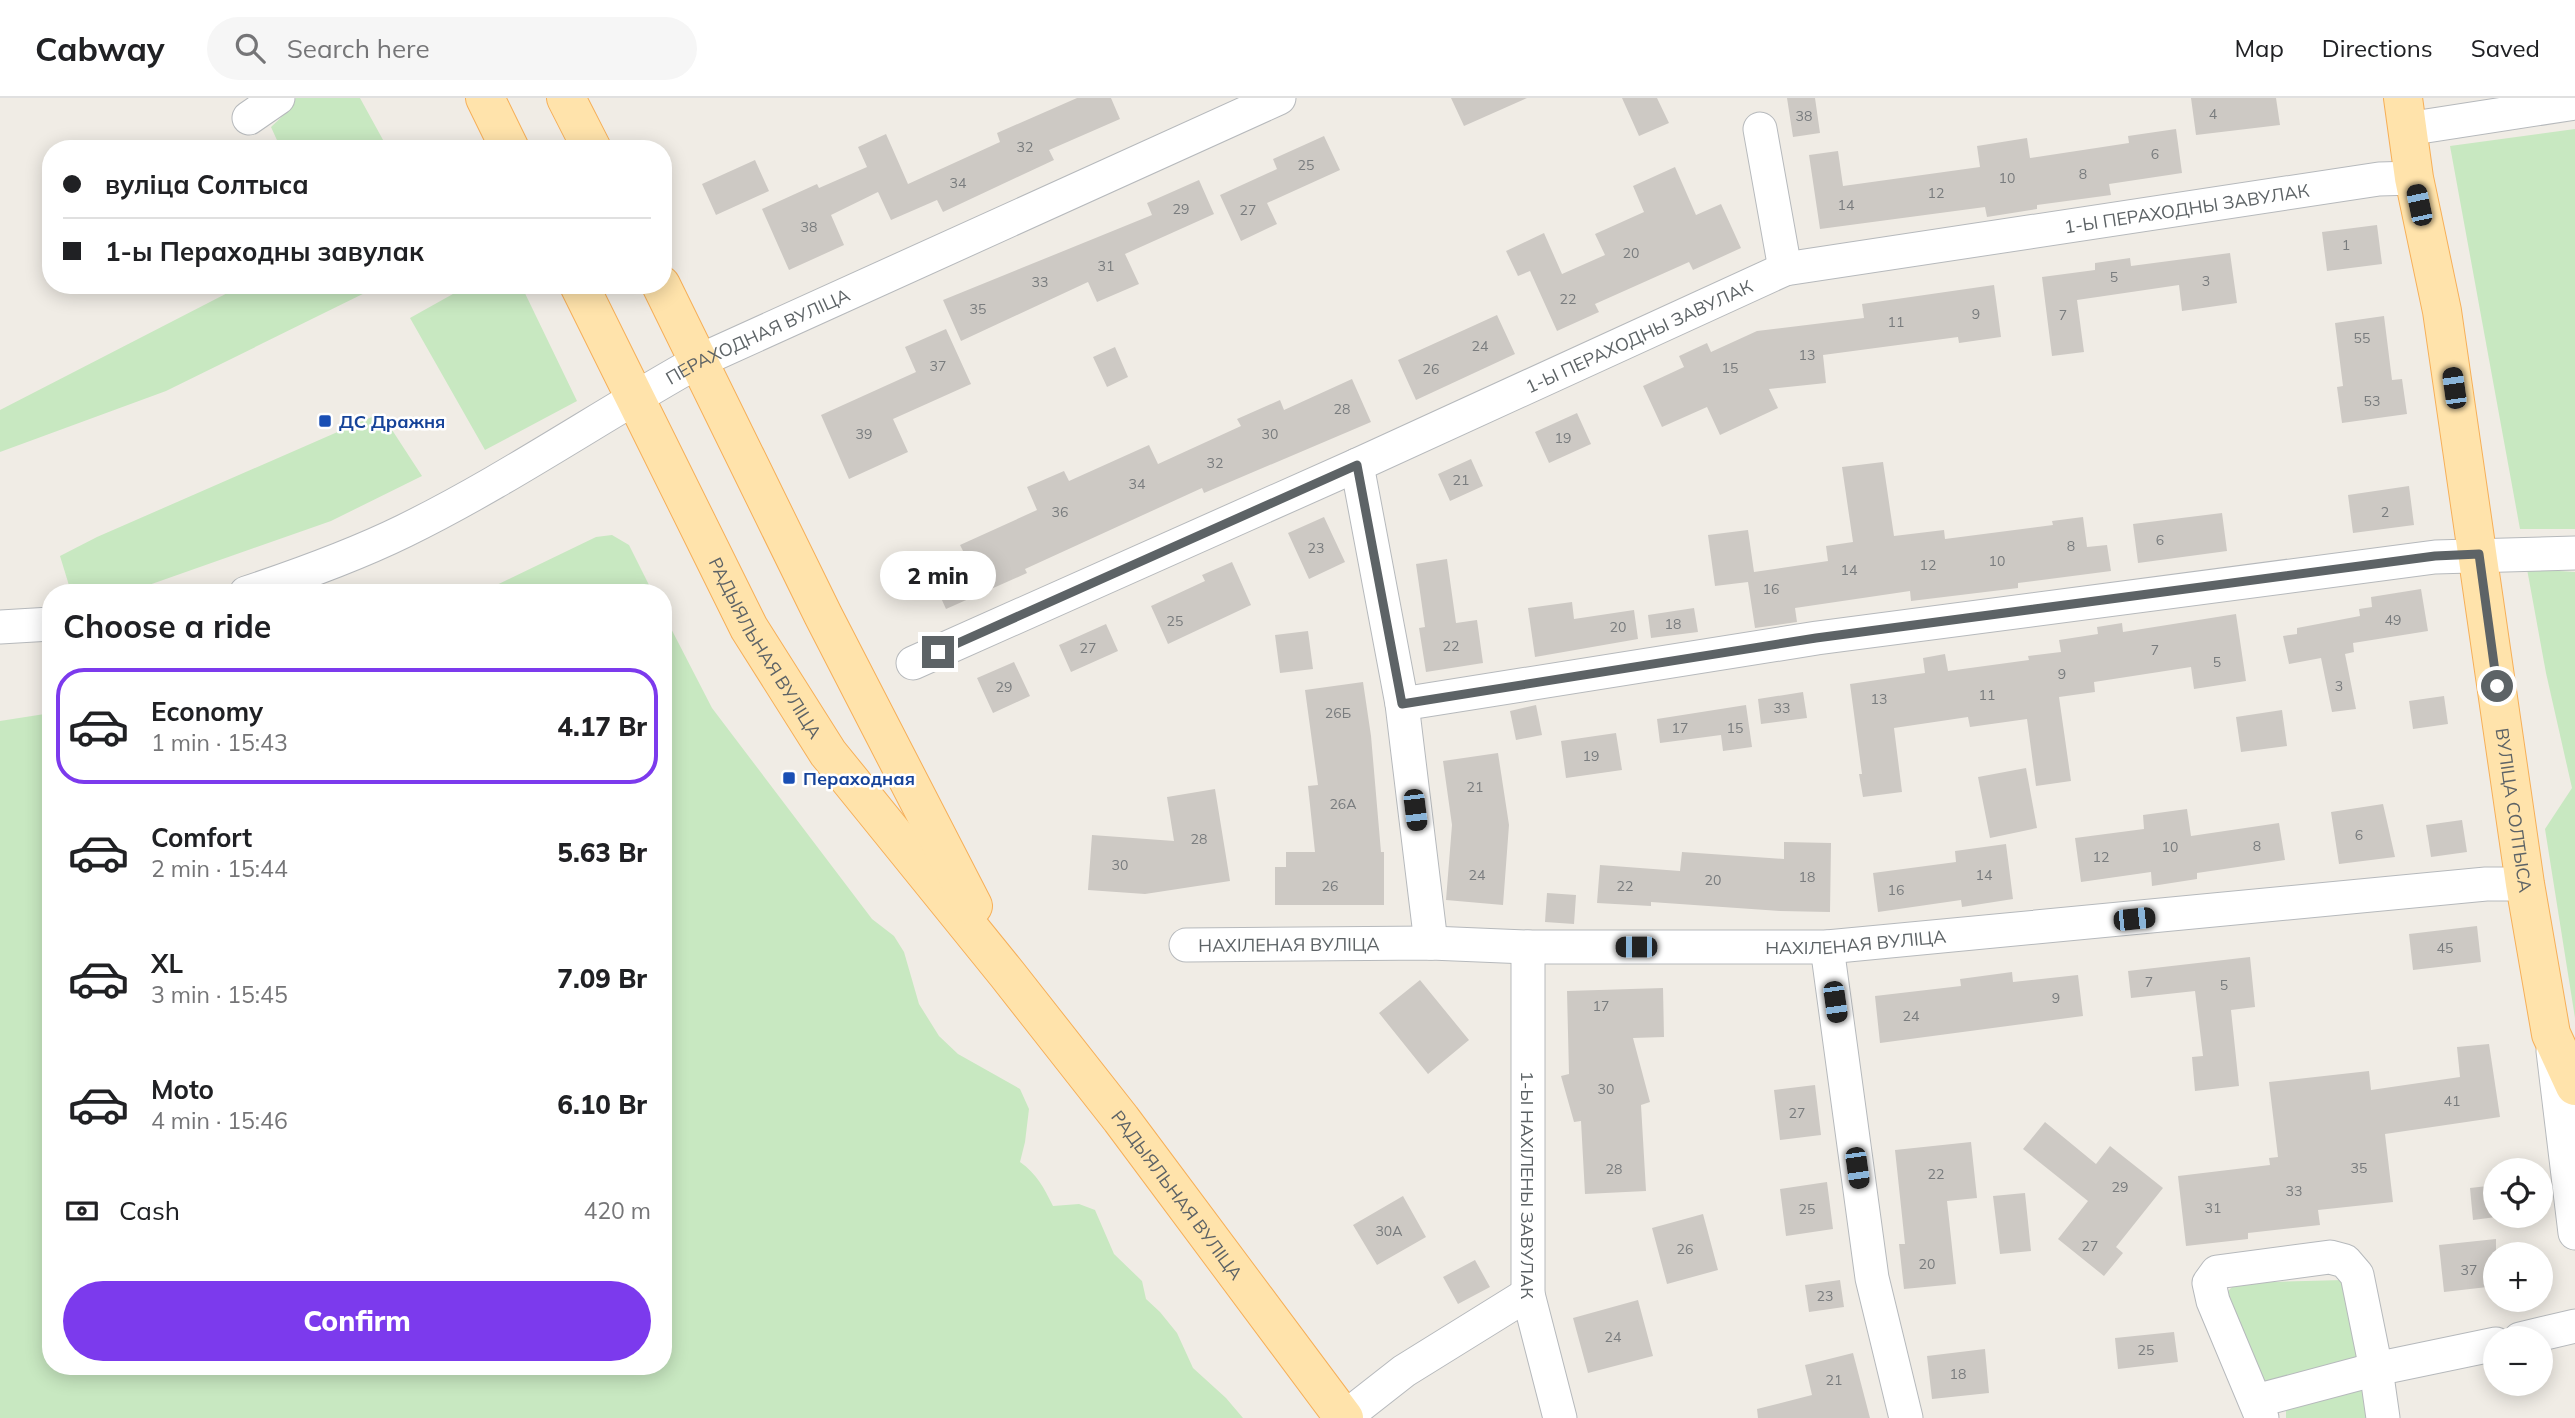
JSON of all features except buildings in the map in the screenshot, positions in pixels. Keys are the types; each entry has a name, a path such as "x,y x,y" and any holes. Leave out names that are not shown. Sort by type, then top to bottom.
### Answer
{"main road":[{"path":"485,98 506,140"},
{"path":"566,98 587,140"},
{"name":"ВУЛІЦА СОЛТЫСА","path":"2405,114 2414,178 2442,311 2525,884 2551,1034"},
{"name":"РАДЫЯЛЬНАЯ ВУЛІЦА","path":"583,294 749,628 828,753 1121,1119 1344,1418"},
{"name":"РАДЫЯЛЬНАЯ ВУЛІЦА","path":"666,294 823,615 1007,974"},
{"path":"2551,1034 2575,1086"}],"street":[{"path":"249,118 278,98"},
{"name":"ПЕРАХОДНАЯ ВУЛІЦА","path":"270,584 404,531 476,493 634,397 699,361 1279,98"},
{"path":"2405,114 2575,103"},
{"path":"1760,129 1785,269"},
{"name":"1-Ы ПЕРАХОДНЫ ЗАВУЛАК","path":"913,663 1357,465 1785,269 2379,178 2414,178"},
{"path":"1357,465 1402,704 1432,943"},
{"path":"1402,704 1830,636 2435,556 2575,553"},
{"path":"0,627 42,625"},
{"name":"НАХІЛЕНАЯ ВУЛІЦА","path":"1186,945 1432,943 1528,947 1827,947 2472,886 2525,884"},
{"name":"1-Ы НАХІЛЕНЫ ЗАВУЛАК","path":"1528,947 1528,1294 1560,1418"},
{"path":"1827,947 1872,1279 1906,1418"},
{"name":"ВУЛІЦА СОЛТЫСА","path":"2551,1034 2575,1233"},
{"path":"2383,1418 2376,1369 2357,1275 2344,1261 2330,1257 2217,1272 2209,1283 2213,1301 2259,1409 2376,1369 2483,1347"},
{"path":"1344,1418 1404,1371 1528,1294"},
{"path":"2553,1331 2575,1326"}],"green space":[{"path":"296,98 360,98 383,140 277,140 271,127 291,108"},
{"path":"2575,129 2575,529 2520,529 2450,146"},
{"path":"226,294 363,294 166,391 0,452 0,410"},
{"path":"453,294 525,294 577,401 485,450 410,318"},
{"path":"381,413 422,476 331,521 152,584 69,584 60,556 97,537"},
{"path":"612,535 629,545 648,584 499,584 596,537"},
{"path":"2527,569 2575,572 2575,1018 2545,829 2572,788 2546,673"},
{"path":"672,630 712,708 872,919 894,936 904,952 919,1004 939,1036 958,1054 1020,1089 1029,1109 1020,1162 1036,1176 1053,1206 1079,1204 1095,1210 1114,1254 1142,1281 1146,1299 1177,1333 1193,1368 1226,1398 1243,1418 0,1418 0,721 42,714 42,1375 672,1375"},
{"path":"2344,1280 2361,1365 2275,1387 2251,1374 2224,1295 2236,1283"},
{"path":"2367,1387 2372,1418 2286,1418 2286,1405"}],"place":[{"name":"ДС Дражня","path":"325,421"},
{"name":"Пераходная","path":"789,778"}],"route":[{"path":"938,652 1357,465 1402,704 1816,638 2435,556 2479,554 2497,686"}]}
